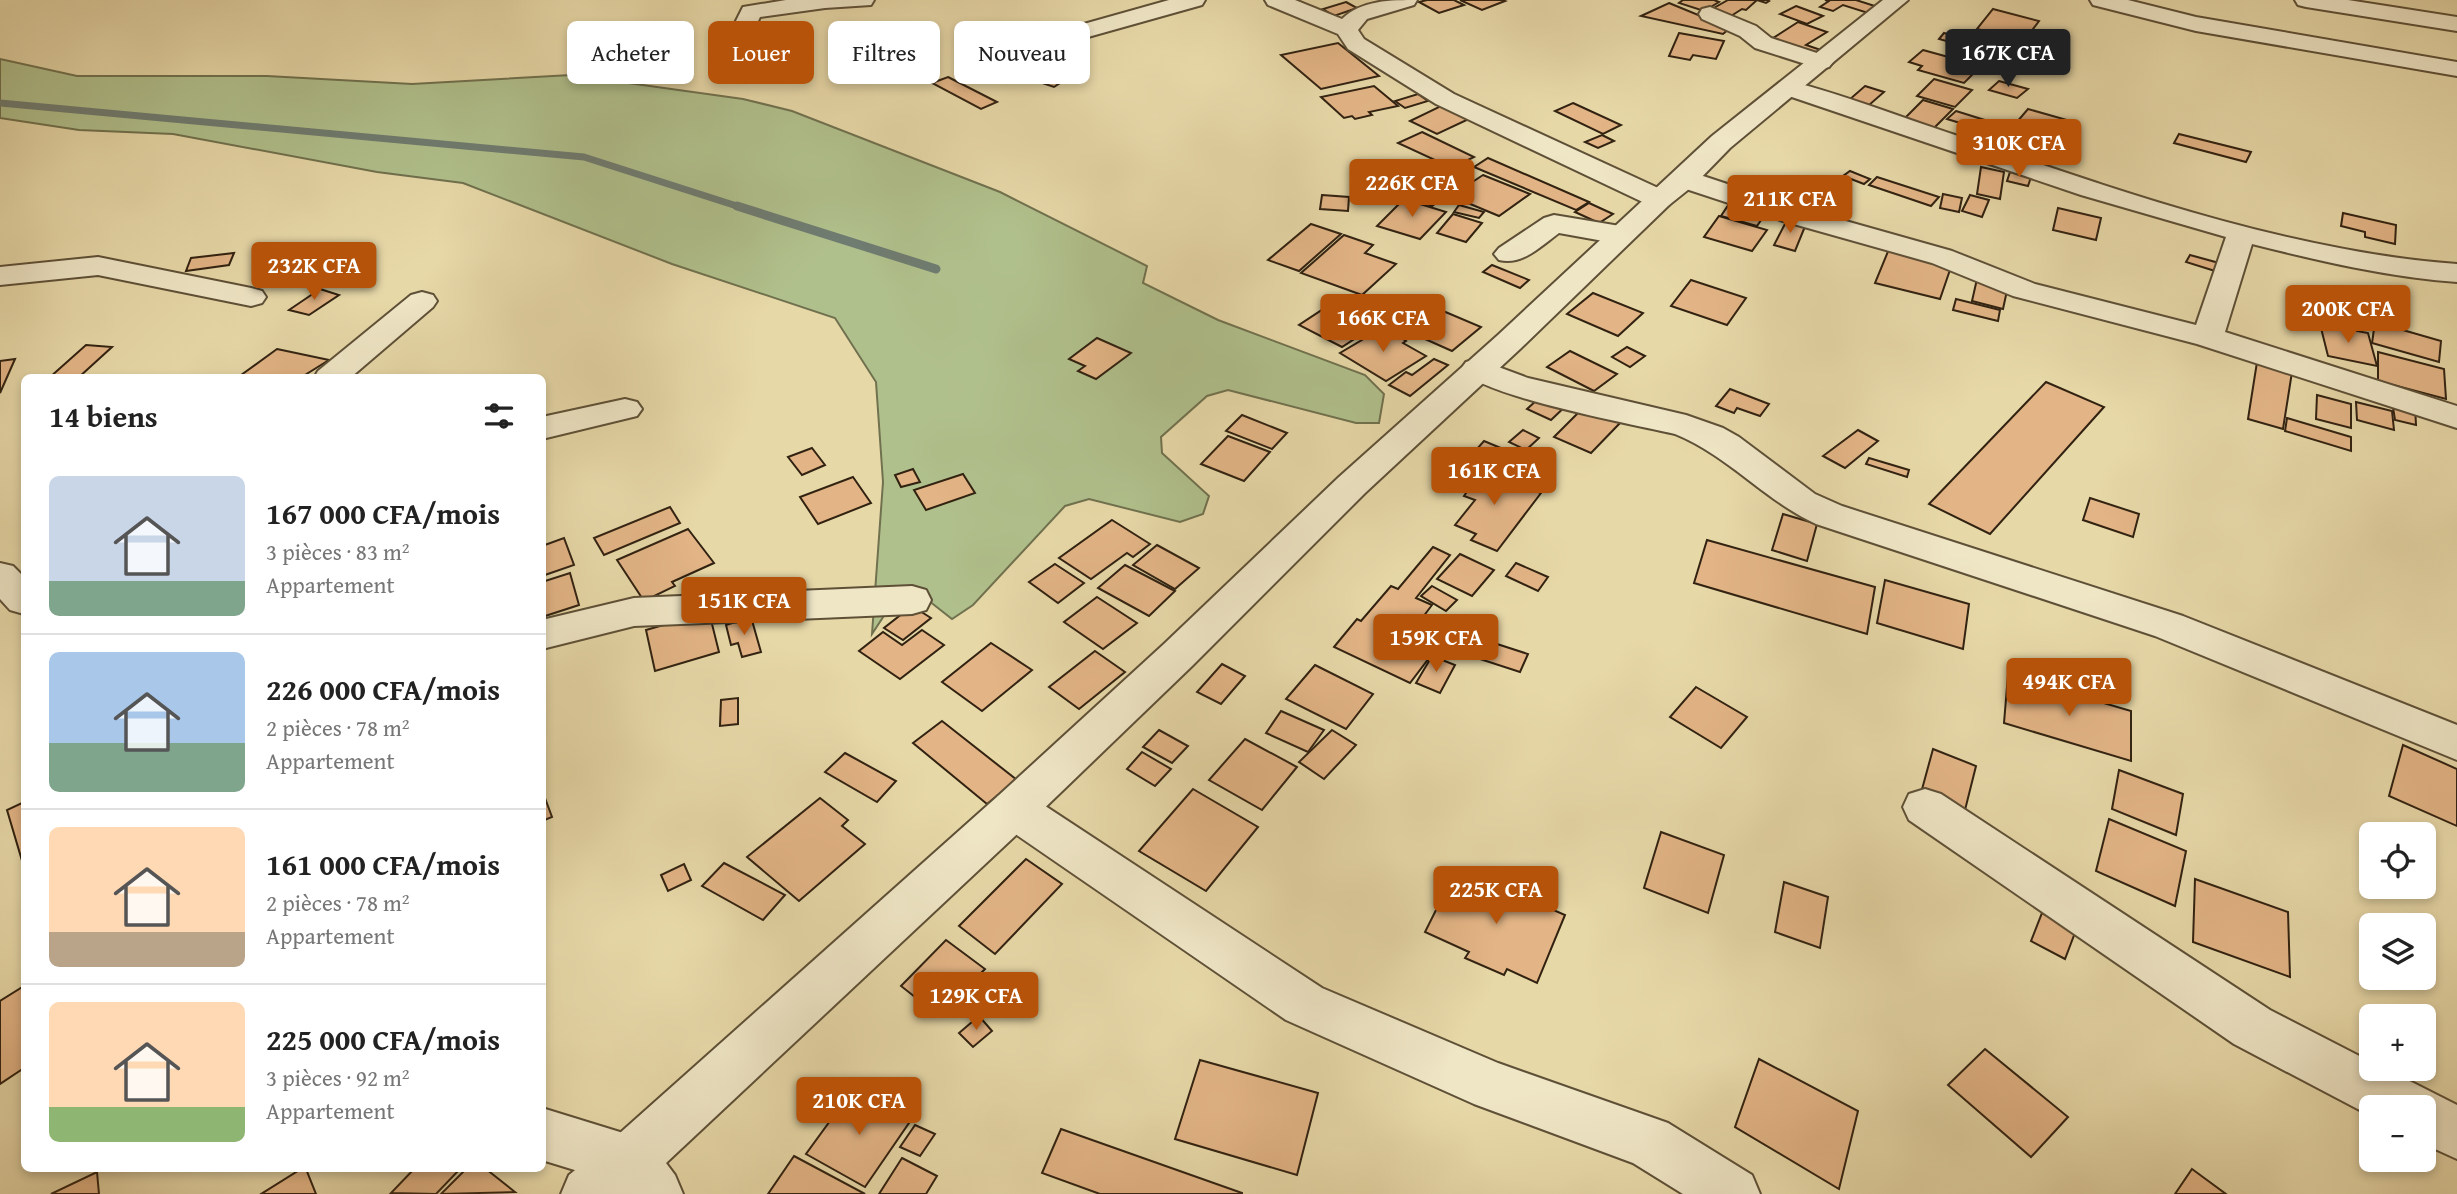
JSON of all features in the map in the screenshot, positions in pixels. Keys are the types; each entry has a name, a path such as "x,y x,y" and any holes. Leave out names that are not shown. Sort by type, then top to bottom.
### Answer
{"street":[{"path":"747,21 751,12 839,0 863,0"},
{"path":"1090,29 1194,0"},
{"path":"1276,0 1346,29"},
{"path":"1346,29 1359,14 1406,0"},
{"path":"588,1194 643,1177 1014,809 1620,234 1721,142 1897,0"},
{"path":"2101,0 2196,24 2457,69"},
{"path":"2306,0 2457,24"},
{"path":"1710,14 1748,31 1763,43 1821,62"},
{"path":"1346,29 1348,36 1356,44 1445,99 1505,130 1672,189 1803,219 1942,257 2024,290 2208,337 2457,417"},
{"path":"1790,88 2030,170 2241,233 2365,262 2457,273"},
{"path":"1509,254 1553,224 1620,234"},
{"path":"2208,337 2241,233"},
{"path":"0,276 98,266 251,297"},
{"path":"335,374 422,300"},
{"path":"1477,369 1518,386 1686,426 1727,445 1802,503 1829,515 2169,626 2457,743"},
{"path":"546,427 625,410"},
{"path":"0,575 21,572"},
{"path":"0,575 21,597"},
{"path":"546,634 634,612 912,600"},
{"path":"1926,807 2252,1027 2383,1095"},
{"path":"1014,809 1304,1004 1492,1086 1649,1142 1733,1194"},
{"path":"2436,1122 2457,1133"},
{"path":"546,1136 643,1177"}],"green space":[{"path":"0,59 77,76 267,76 412,84 567,75 567,84 636,84 743,99 792,111 1000,192 1147,266 1143,283 1218,320 1365,375 1384,394 1379,423 1356,423 1228,390 1207,396 1161,437 1162,453 1209,496 1203,514 1180,522 1089,499 1065,506 973,605 952,619 924,597 893,602 872,634 883,482 876,382 835,318 672,264 463,183 377,172 173,134 79,130 0,118"}],"building":[{"path":"1454,0 1464,5 1439,13 1419,2"},
{"path":"1460,0 1502,0 1505,1 1482,10"},
{"path":"1683,0 1719,2 1704,11 1679,3"},
{"path":"1728,0 1757,0 1746,10 1742,9 1731,16 1712,9"},
{"path":"1825,0 1856,0 1878,7 1868,13 1843,5 1833,11 1820,7 1829,1"},
{"path":"1346,2 1357,8 1334,16 1323,9"},
{"path":"1669,3 1730,28 1723,34 1641,16"},
{"path":"1796,6 1823,16 1807,24 1780,14"},
{"path":"1993,9 2039,21 2024,41 1977,29"},
{"path":"1798,22 1827,32 1806,45 1821,50 1813,55 1770,40"},
{"path":"1679,33 1724,41 1716,59 1693,55 1690,60 1669,56"},
{"path":"1944,33 1970,40 1964,46 1939,39"},
{"path":"1338,43 1379,76 1321,89 1281,55"},
{"path":"1923,50 1981,66 1964,83 1918,70 1922,66 1909,62"},
{"path":"948,77 954,80 954,84 962,84 997,102 981,109 934,84 940,84 940,80"},
{"path":"1934,79 1972,90 1955,107 1917,96"},
{"path":"1999,81 2028,89 2017,98 1989,90"},
{"path":"1374,86 1398,106 1369,112 1372,115 1355,119 1352,116 1344,118 1321,97"},
{"path":"1865,86 1884,92 1868,106 1849,100"},
{"path":"1418,94 1428,101 1405,108 1395,101"},
{"path":"1923,100 1953,109 1932,130 1902,121"},
{"path":"1573,103 1621,125 1603,134 1555,111"},
{"path":"1443,105 1471,118 1437,134 1410,121"},
{"path":"2028,109 2067,120 2051,140 2011,129"},
{"path":"1956,111 1988,121 1980,129 1947,119"},
{"path":"1422,132 1474,157 1452,168 1398,143"},
{"path":"2179,134 2251,152 2246,162 2174,143"},
{"path":"1602,135 1614,141 1598,148 1585,142"},
{"path":"1488,158 1589,202 1576,210 1474,167"},
{"path":"1981,167 2004,172 2000,199 1977,194"},
{"path":"1447,171 1464,178 1446,192 1427,185"},
{"path":"1850,171 1870,179 1864,184 1843,176"},
{"path":"2010,172 2031,177 2028,186 2007,181"},
{"path":"1483,175 1530,194 1499,216 1451,196"},
{"path":"1877,177 1939,197 1931,206 1869,185"},
{"path":"1422,187 1445,196 1432,206 1408,196"},
{"path":"1943,194 1962,198 1959,212 1940,208"},
{"path":"1322,195 1349,197 1348,211 1320,209"},
{"path":"1970,195 1989,200 1982,217 1962,211"},
{"path":"1733,198 1769,208 1757,226 1721,216"},
{"path":"1404,199 1446,212 1420,239 1377,226"},
{"path":"1589,203 1613,214 1599,223 1575,212"},
{"path":"1459,205 1484,212 1479,218 1454,212"},
{"path":"2058,208 2101,218 2096,240 2053,230"},
{"path":"2343,213 2396,225 2395,244 2365,237 2365,232 2341,226"},
{"path":"1453,214 1482,223 1466,242 1437,233"},
{"path":"1719,216 1767,230 1752,251 1704,237"},
{"path":"1787,220 1806,224 1795,251 1774,245"},
{"path":"1311,224 1341,234 1299,271 1268,260"},
{"path":"1344,235 1373,245 1365,253 1396,264 1362,295 1301,273"},
{"path":"1889,249 1952,264 1940,299 1875,283"},
{"path":"234,253 229,265 186,271 191,258"},
{"path":"2190,255 2219,263 2215,271 2186,262"},
{"path":"1492,265 1529,280 1520,288 1483,272"},
{"path":"1977,279 2008,286 2003,309 1972,301"},
{"path":"1691,280 1746,298 1727,325 1671,306"},
{"path":"320,289 339,295 309,315 289,310"},
{"path":"1593,293 1643,313 1618,336 1567,314"},
{"path":"1956,299 2000,310 1998,321 1953,310"},
{"path":"1337,300 1380,322 1342,347 1299,325"},
{"path":"1436,308 1481,327 1452,351 1407,331"},
{"path":"2375,322 2441,341 2439,362 2372,343"},
{"path":"2320,324 2368,333 2377,366 2328,356"},
{"path":"1384,327 1406,341 1403,343 1426,356 1386,381 1340,353"},
{"path":"1097,338 1131,353 1096,379 1078,371 1085,366 1069,359"},
{"path":"86,345 112,347 82,374 53,374"},
{"path":"1627,347 1645,356 1630,367 1612,357"},
{"path":"277,349 329,360 306,374 243,374"},
{"path":"1570,351 1617,374 1594,391 1547,367"},
{"path":"2378,352 2444,369 2446,399 2378,381"},
{"path":"15,359 0,393 0,361"},
{"path":"1434,359 1448,365 1410,396 1389,385 1406,372 1412,375"},
{"path":"2257,362 2292,372 2283,429 2248,419"},
{"path":"2046,382 2104,407 1990,534 1929,504"},
{"path":"1730,389 1769,404 1760,416 1737,408 1734,413 1716,406"},
{"path":"1547,391 1571,401 1551,420 1527,409"},
{"path":"2317,395 2351,404 2351,428 2316,419"},
{"path":"2392,401 2415,406 2416,425 2395,420"},
{"path":"2356,402 2392,411 2394,430 2357,420"},
{"path":"1584,407 1620,423 1591,453 1554,437"},
{"path":"1242,415 1287,433 1272,449 1226,431"},
{"path":"2287,418 2351,437 2351,451 2285,431"},
{"path":"1523,430 1539,438 1526,450 1509,442"},
{"path":"1858,430 1878,441 1845,468 1823,456"},
{"path":"1228,436 1270,452 1244,481 1201,464"},
{"path":"1484,441 1541,465 1525,483 1468,459"},
{"path":"812,448 825,465 802,475 788,457"},
{"path":"1869,458 1909,470 1907,477 1866,464"},
{"path":"1475,467 1541,493 1497,551 1471,540 1476,534 1455,525 1475,500 1464,496 1471,486 1462,482"},
{"path":"913,469 920,482 901,487 895,475"},
{"path":"963,474 975,493 926,510 914,490"},
{"path":"853,477 871,503 818,524 800,497"},
{"path":"2090,498 2139,514 2133,537 2083,520"},
{"path":"670,507 680,523 604,555 594,538"},
{"path":"1783,514 1817,524 1807,561 1772,550"},
{"path":"1112,520 1150,544 1133,557 1127,553 1091,579 1059,558"},
{"path":"688,529 714,563 672,582 675,586 644,601 617,560"},
{"path":"564,538 574,565 546,575 546,545"},
{"path":"1707,540 1875,587 1867,634 1694,583"},
{"path":"1157,545 1199,568 1175,589 1133,565"},
{"path":"1433,547 1450,555 1416,598 1432,605 1405,641 1432,654 1410,683 1334,647 1357,619 1361,621 1391,586 1398,589"},
{"path":"1460,554 1494,570 1472,596 1437,579"},
{"path":"1516,563 1548,577 1538,591 1506,576"},
{"path":"1055,564 1084,583 1058,603 1029,582"},
{"path":"1125,565 1175,591 1149,616 1098,588"},
{"path":"570,573 579,605 546,616 546,581"},
{"path":"1885,580 1969,604 1963,649 1877,623"},
{"path":"1432,586 1457,600 1446,611 1421,596"},
{"path":"1097,597 1137,623 1103,649 1064,622"},
{"path":"912,606 931,618 903,640 884,628"},
{"path":"709,612 719,652 655,671 646,630"},
{"path":"751,617 761,652 742,657 738,643 731,645 726,625"},
{"path":"922,630 944,645 900,679 859,651 883,632 902,645"},
{"path":"1460,632 1528,654 1520,672 1452,650"},
{"path":"991,643 1032,670 982,711 942,682"},
{"path":"1095,651 1125,672 1079,709 1049,687"},
{"path":"1432,656 1455,665 1440,693 1416,683"},
{"path":"1222,664 1245,676 1221,704 1197,692"},
{"path":"1315,665 1373,694 1346,729 1286,699"},
{"path":"2008,675 2131,711 2131,761 2004,723"},
{"path":"1696,687 1747,717 1721,748 1670,717"},
{"path":"738,698 738,724 720,726 721,700"},
{"path":"1281,711 1324,730 1308,752 1266,733"},
{"path":"942,721 1017,780 987,804 913,743"},
{"path":"1159,730 1188,746 1172,763 1143,747"},
{"path":"1332,730 1356,745 1324,779 1299,762"},
{"path":"1245,739 1297,767 1262,810 1209,780"},
{"path":"2403,745 2457,769 2457,826 2389,796"},
{"path":"1933,749 1976,766 1965,810 1921,793"},
{"path":"1142,752 1171,769 1155,786 1127,769"},
{"path":"845,753 896,781 877,802 825,772"},
{"path":"2119,770 2183,794 2176,835 2112,809"},
{"path":"1193,789 1258,827 1206,891 1139,851"},
{"path":"820,798 848,820 842,826 865,844 799,901 747,857"},
{"path":"546,801 552,817 546,819"},
{"path":"21,803 21,857 7,810"},
{"path":"2109,819 2186,851 2175,906 2096,871"},
{"path":"1661,832 1724,855 1708,913 1644,888"},
{"path":"1026,859 1062,884 995,954 959,926"},
{"path":"724,863 785,895 763,920 702,886"},
{"path":"684,864 691,880 668,891 661,875"},
{"path":"1457,868 1565,915 1537,983 1507,969 1504,975 1465,958 1469,952 1425,932"},
{"path":"2195,879 2288,912 2290,977 2193,942"},
{"path":"1784,882 1828,897 1820,948 1775,932"},
{"path":"2042,913 2076,930 2065,959 2031,941"},
{"path":"946,940 985,969 939,1016 901,986"},
{"path":"21,988 21,1070 0,1084 0,1001"},
{"path":"979,1016 992,1031 973,1047 959,1033"},
{"path":"1985,1049 2068,1117 2031,1157 1948,1085"},
{"path":"1759,1059 1858,1111 1839,1189 1735,1127"},
{"path":"1200,1060 1318,1093 1297,1175 1175,1139"},
{"path":"854,1088 911,1120 865,1187 806,1154"},
{"path":"915,1125 935,1134 920,1156 900,1147"},
{"path":"1061,1129 1242,1194 1100,1194 1042,1173"},
{"path":"794,1156 865,1194 768,1194"},
{"path":"902,1158 937,1176 926,1194 879,1194"},
{"path":"2192,1169 2226,1194 2175,1194"},
{"path":"97,1172 99,1194 51,1194"},
{"path":"296,1172 307,1172 316,1194 261,1194"},
{"path":"411,1172 457,1172 436,1194 391,1193"},
{"path":"463,1172 490,1172 515,1192 441,1194"}],"waterway":[{"path":"0,103 584,157 743,208"},
{"path":"737,206 936,269"}]}
